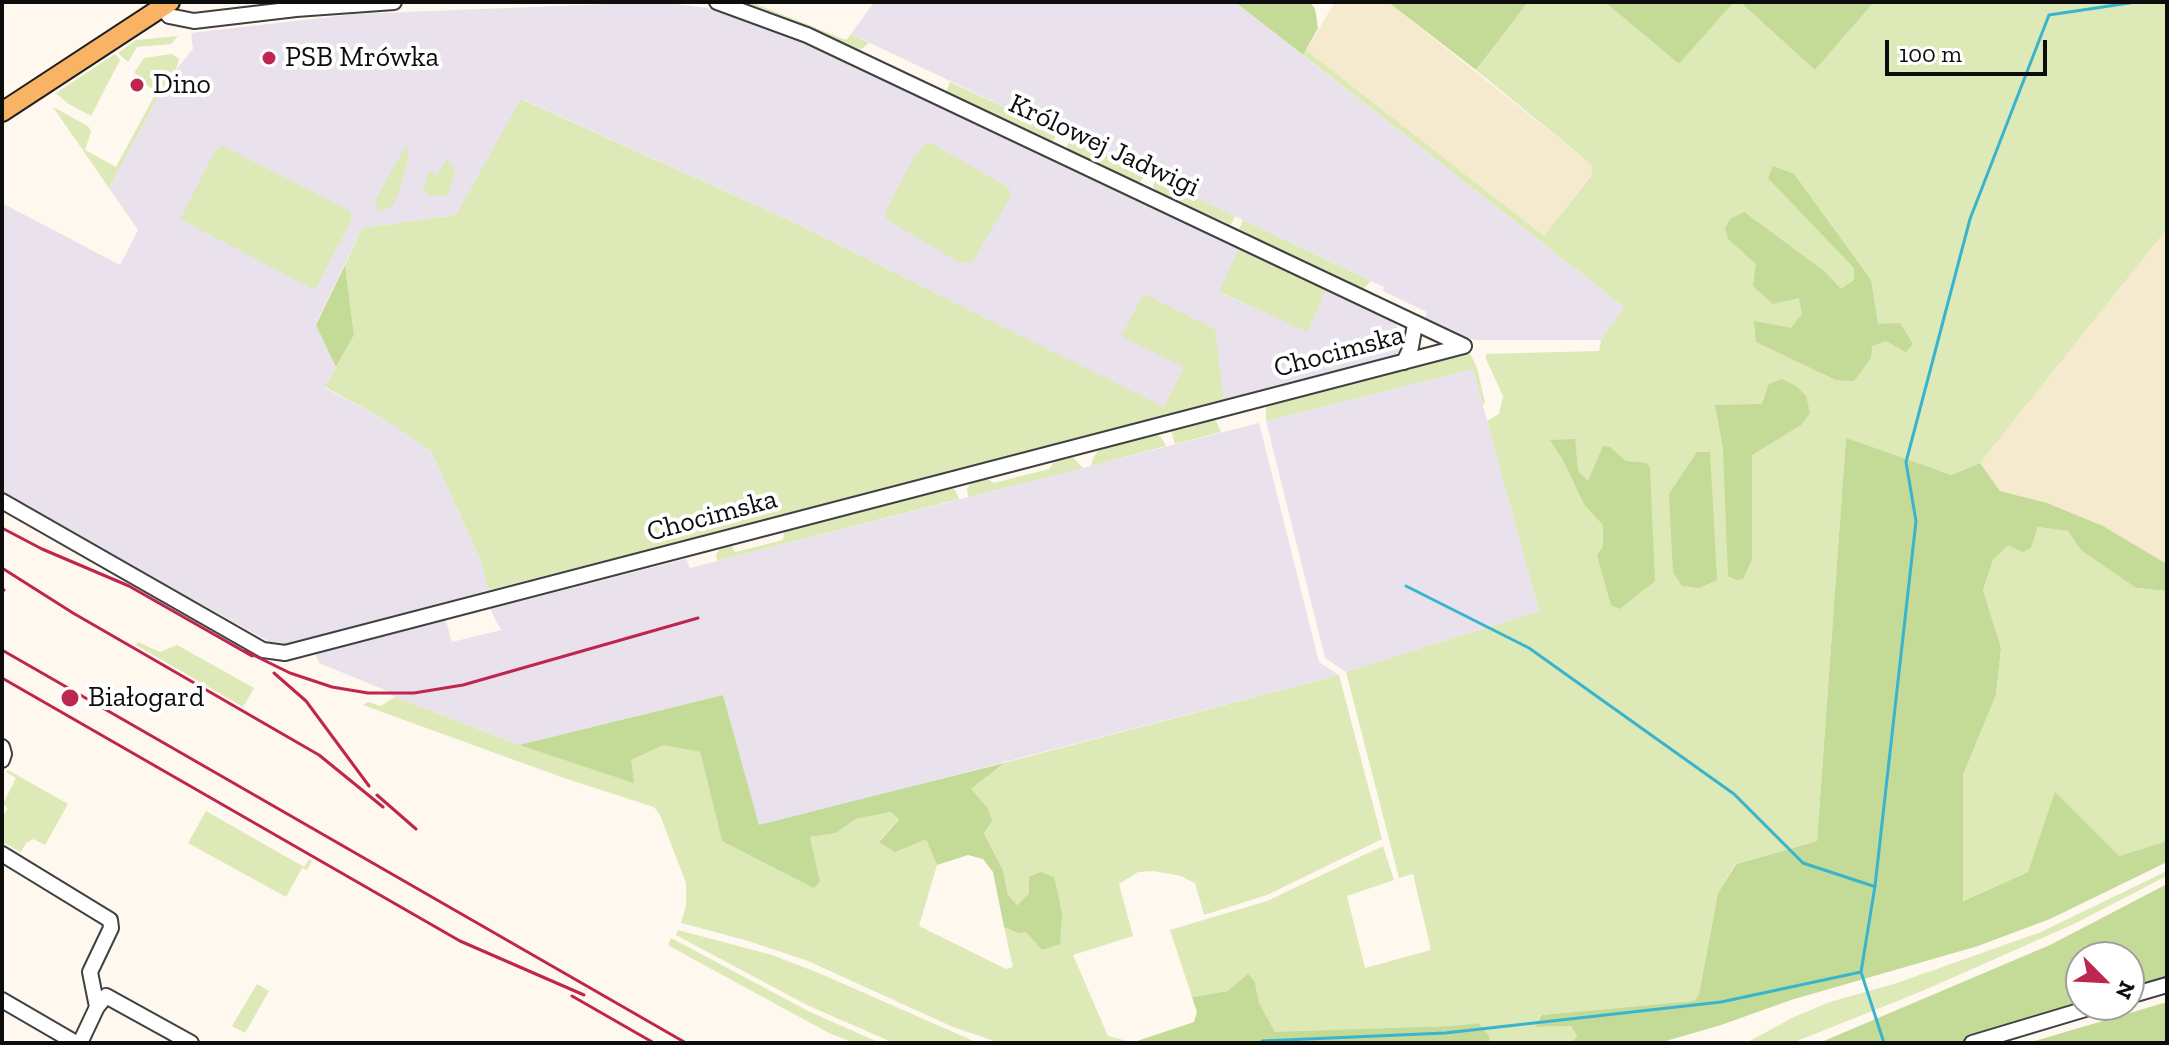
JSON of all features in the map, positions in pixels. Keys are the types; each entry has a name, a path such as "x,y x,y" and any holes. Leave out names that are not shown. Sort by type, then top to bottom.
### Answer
{"main road":[{"path":"2,112 163,4"}],"street":[{"path":"163,4 172,18 194,21 394,2"},
{"name":"Królowej Jadwigi","path":"717,2 807,35 1464,346"},
{"path":"1404,362 1411,347 1415,324"},
{"name":"Chocimska","path":"2,501 264,651 285,653 1464,346"},
{"path":"2,747 2,760"},
{"path":"2,854 110,920 111,928 89,974 101,1001 191,1043"},
{"path":"2145,991 2167,985"},
{"path":"2,1000 78,1043 101,1001"},
{"path":"1972,1043 2065,1015"}],"shaded area":[{"path":"659,2 707,8 786,34 1240,246 1220,293 1308,331 1326,289 1394,322 1401,333 1401,349 1396,355 1179,415 793,222 522,99 456,215 362,228 316,324 336,367 325,388 385,420 431,451 480,559 489,590 288,645 272,643 2,495 2,203 120,265 138,230 109,188 166,82 193,49 191,33 355,14"},
{"path":"874,2 1235,2 1624,307 1601,340 1474,340 1425,318 1427,312 1383,291 1384,287 851,34"},
{"path":"1335,2 1388,2 1592,165 1591,175 1544,236 1306,50"},
{"path":"2167,229 2167,564 2103,526 2047,503 2000,491 1980,463"},
{"path":"1473,369 1539,611 1346,672 1325,658 1266,421"},
{"path":"1259,423 1319,662 1339,675 759,826 723,695 519,745 395,697 319,663 315,652 445,618 452,642 501,630 490,609 686,559 690,568"}],"green space":[{"path":"739,2 751,2 846,40 851,34 869,43 860,50"},
{"path":"1235,2 1310,2 1315,9 1318,28 1303,55"},
{"path":"1388,2 1528,2 1476,70"},
{"path":"1528,2 1605,2 1679,64 1734,2 1740,2 1815,70 1874,2 2167,2 2167,229 1980,463 1953,475 1846,439 1817,841 1735,864 1718,893 1699,994 1694,1001 1540,1015 1537,1027 1571,1026 1577,1036 1571,1043 1490,1043 1489,1036 1479,1023 1275,1033 1259,1003 1255,982 1228,991 1192,997 1170,930 1267,901 1383,846 1394,880 1347,896 1365,968 1431,950 1413,874 1399,878 1346,672 1539,611 1487,421 1499,414 1503,396 1486,354 1599,351 1601,340 1624,307 1303,55 1306,50 1544,236 1591,176 1592,165 1476,70"},
{"path":"1605,2 1734,2 1679,64"},
{"path":"1740,2 1874,2 1815,70"},
{"path":"178,36 171,44 137,47 128,62 118,53 136,40"},
{"path":"115,54 120,60 91,116 56,93"},
{"path":"172,54 179,59 176,70 166,82 109,188 53,107 88,126 91,132 85,150 116,167 157,91 139,81 141,77 134,73 144,58"},
{"path":"950,82 1058,132 1053,141 946,93"},
{"path":"521,99 793,222 1164,407 1184,367 1121,336 1144,294 1215,329 1224,403 489,590 480,559 431,451 385,420 325,387 354,335 345,265 362,228 456,215"},
{"path":"1070,138 1145,174 1142,180 1139,183 1068,151"},
{"path":"927,144 933,144 1009,188 1011,196 973,261 960,263 886,219 886,210 917,152"},
{"path":"406,145 409,155 399,193 392,206 379,211 375,201"},
{"path":"223,146 349,210 352,219 315,290 180,219 215,151"},
{"path":"447,159 455,171 448,196 429,196 423,188 429,171 437,175"},
{"path":"1773,166 1794,174 1871,280 1878,324 1900,323 1913,344 1906,352 1886,341 1872,346 1871,358 1854,381 1836,380 1756,342 1754,321 1791,328 1802,314 1799,298 1773,304 1753,286 1756,264 1728,239 1725,228 1730,219 1744,212 1824,271 1841,289 1854,280 1854,268 1768,178"},
{"path":"1156,179 1235,216 1231,225 1156,191 1153,187"},
{"path":"1243,220 1371,281 1362,290 1239,229"},
{"path":"1240,246 1326,289 1308,332 1219,292"},
{"path":"345,265 354,335 336,367 316,325"},
{"path":"1467,353 1477,368 1485,402 1483,405 1473,369 1266,421 1266,406"},
{"path":"1782,379 1806,396 1810,413 1801,425 1752,455 1752,559 1743,579 1737,580 1728,576 1723,448 1715,405 1762,404 1769,384"},
{"path":"1211,419 1216,421 1221,432 1175,444 1171,430"},
{"path":"1156,435 1166,446 1091,466 1100,449"},
{"path":"1846,438 1952,475 1980,463 2000,491 2047,503 2103,526 2167,564 2167,591 2136,588 2081,550 2068,531 2038,527 2031,548 2023,552 2008,545 1993,560 1983,590 2001,648 1996,695 1963,775 1963,901 2028,872 2055,792 2119,856 2167,841 2167,862 2050,919 1978,946 1791,1000 1659,1043 1571,1043 1577,1036 1571,1026 1536,1027 1541,1015 1694,1001 1699,994 1718,893 1736,864 1817,841"},
{"path":"1575,439 1578,471 1588,481 1603,446 1610,447 1626,461 1646,463 1650,468 1655,581 1620,609 1611,605 1597,555 1603,547 1603,525 1584,504 1550,440"},
{"path":"1697,452 1710,452 1717,580 1699,588 1682,586 1673,572 1669,494"},
{"path":"1071,455 1083,468 968,497 967,489 973,480 984,477 994,483 1049,469 1057,458"},
{"path":"949,487 955,490 959,499 717,561 716,555 722,545 730,543 735,552 783,540 785,528"},
{"path":"2038,527 2068,531 2082,550 2136,588 2167,591 2167,841 2119,856 2028,872 1962,901 1963,775 1996,695 2001,648 1983,590 1993,560 2008,544 2031,548"},
{"path":"138,642 160,652 177,645 254,688 243,707 136,645"},
{"path":"1339,675 1382,839 1267,895 1204,915 1195,883 1181,876 1154,871 1138,872 1119,884 1133,936 1073,955 1108,1036 1135,1043 1000,1043 953,1027 808,961 681,923 686,906 686,883 660,815 654,807 564,778 363,705 368,702 381,706 395,697 519,745 633,782 630,760 663,744 700,752 722,841 820,881 810,837 836,833 854,819 889,812 899,818 879,841 895,851 926,838 937,865 919,926 1006,969 1013,967 1004,927 1018,933 1030,894 1017,905 1008,895 1003,870 984,832 987,807 971,789 1004,763"},
{"path":"723,695 759,825 1004,763 971,789 987,807 992,821 984,833 1003,870 1008,895 1017,905 1029,894 1029,877 1041,872 1054,877 1062,913 1060,944 1042,950 1026,932 1018,933 1004,927 993,872 983,859 968,855 937,865 926,839 895,852 879,842 899,819 890,812 855,819 836,833 810,837 820,881 814,888 722,841 700,752 663,745 631,760 634,783 519,745"},
{"path":"8,770 68,804 45,845 33,839 26,843 21,852 2,842 2,818 8,808 3,804 16,778 6,772"},
{"path":"206,811 304,867 309,859 312,861 307,870 302,868 286,897 188,843"},
{"path":"2167,871 2161,879 2074,924 1920,992 1792,1043 1746,1043 1830,1002 1897,983 2041,932"},
{"path":"2167,884 2167,979 2145,986 2145,941 2065,941 2065,1010 1957,1043 1819,1043 2050,945"},
{"path":"678,930 772,955 978,1043 894,1043 809,1006 676,935"},
{"path":"671,938 808,1011 880,1043 854,1043 827,1032 671,947 668,945"},
{"path":"1248,974 1255,982 1259,1003 1275,1032 1479,1023 1489,1036 1490,1043 1134,1042 1194,1022 1197,1012 1192,997 1228,991"},
{"path":"257,984 269,991 245,1033 232,1026"},
{"path":"2167,1002 2167,1043 2028,1043 2103,1021 2145,1021 2145,1008"}],"waterway":[{"path":"1884,1043 1861,972 1875,886 1916,521 1906,462 1970,219 2049,15 2136,2"},
{"path":"1406,586 1529,648 1734,794 1803,863 1873,886"},
{"path":"1262,1041 1445,1033 1721,1002 1861,972"}],"railway":[{"path":"2,528 42,549 129,586 252,656"},
{"path":"2,568 73,613 319,755 383,807"},
{"path":"245,651 290,673 332,687 368,693 414,693 463,685 698,618"},
{"path":"2,650 686,1043"},
{"path":"274,673 306,701 369,786"},
{"path":"2,678 460,941 584,995"},
{"path":"377,795 416,829"},
{"path":"572,996 654,1043"}],"place":[{"name":"PSB Mrówka","path":"269,58"},
{"name":"Dino","path":"137,85"},
{"name":"Białogard","path":"70,698"}]}
